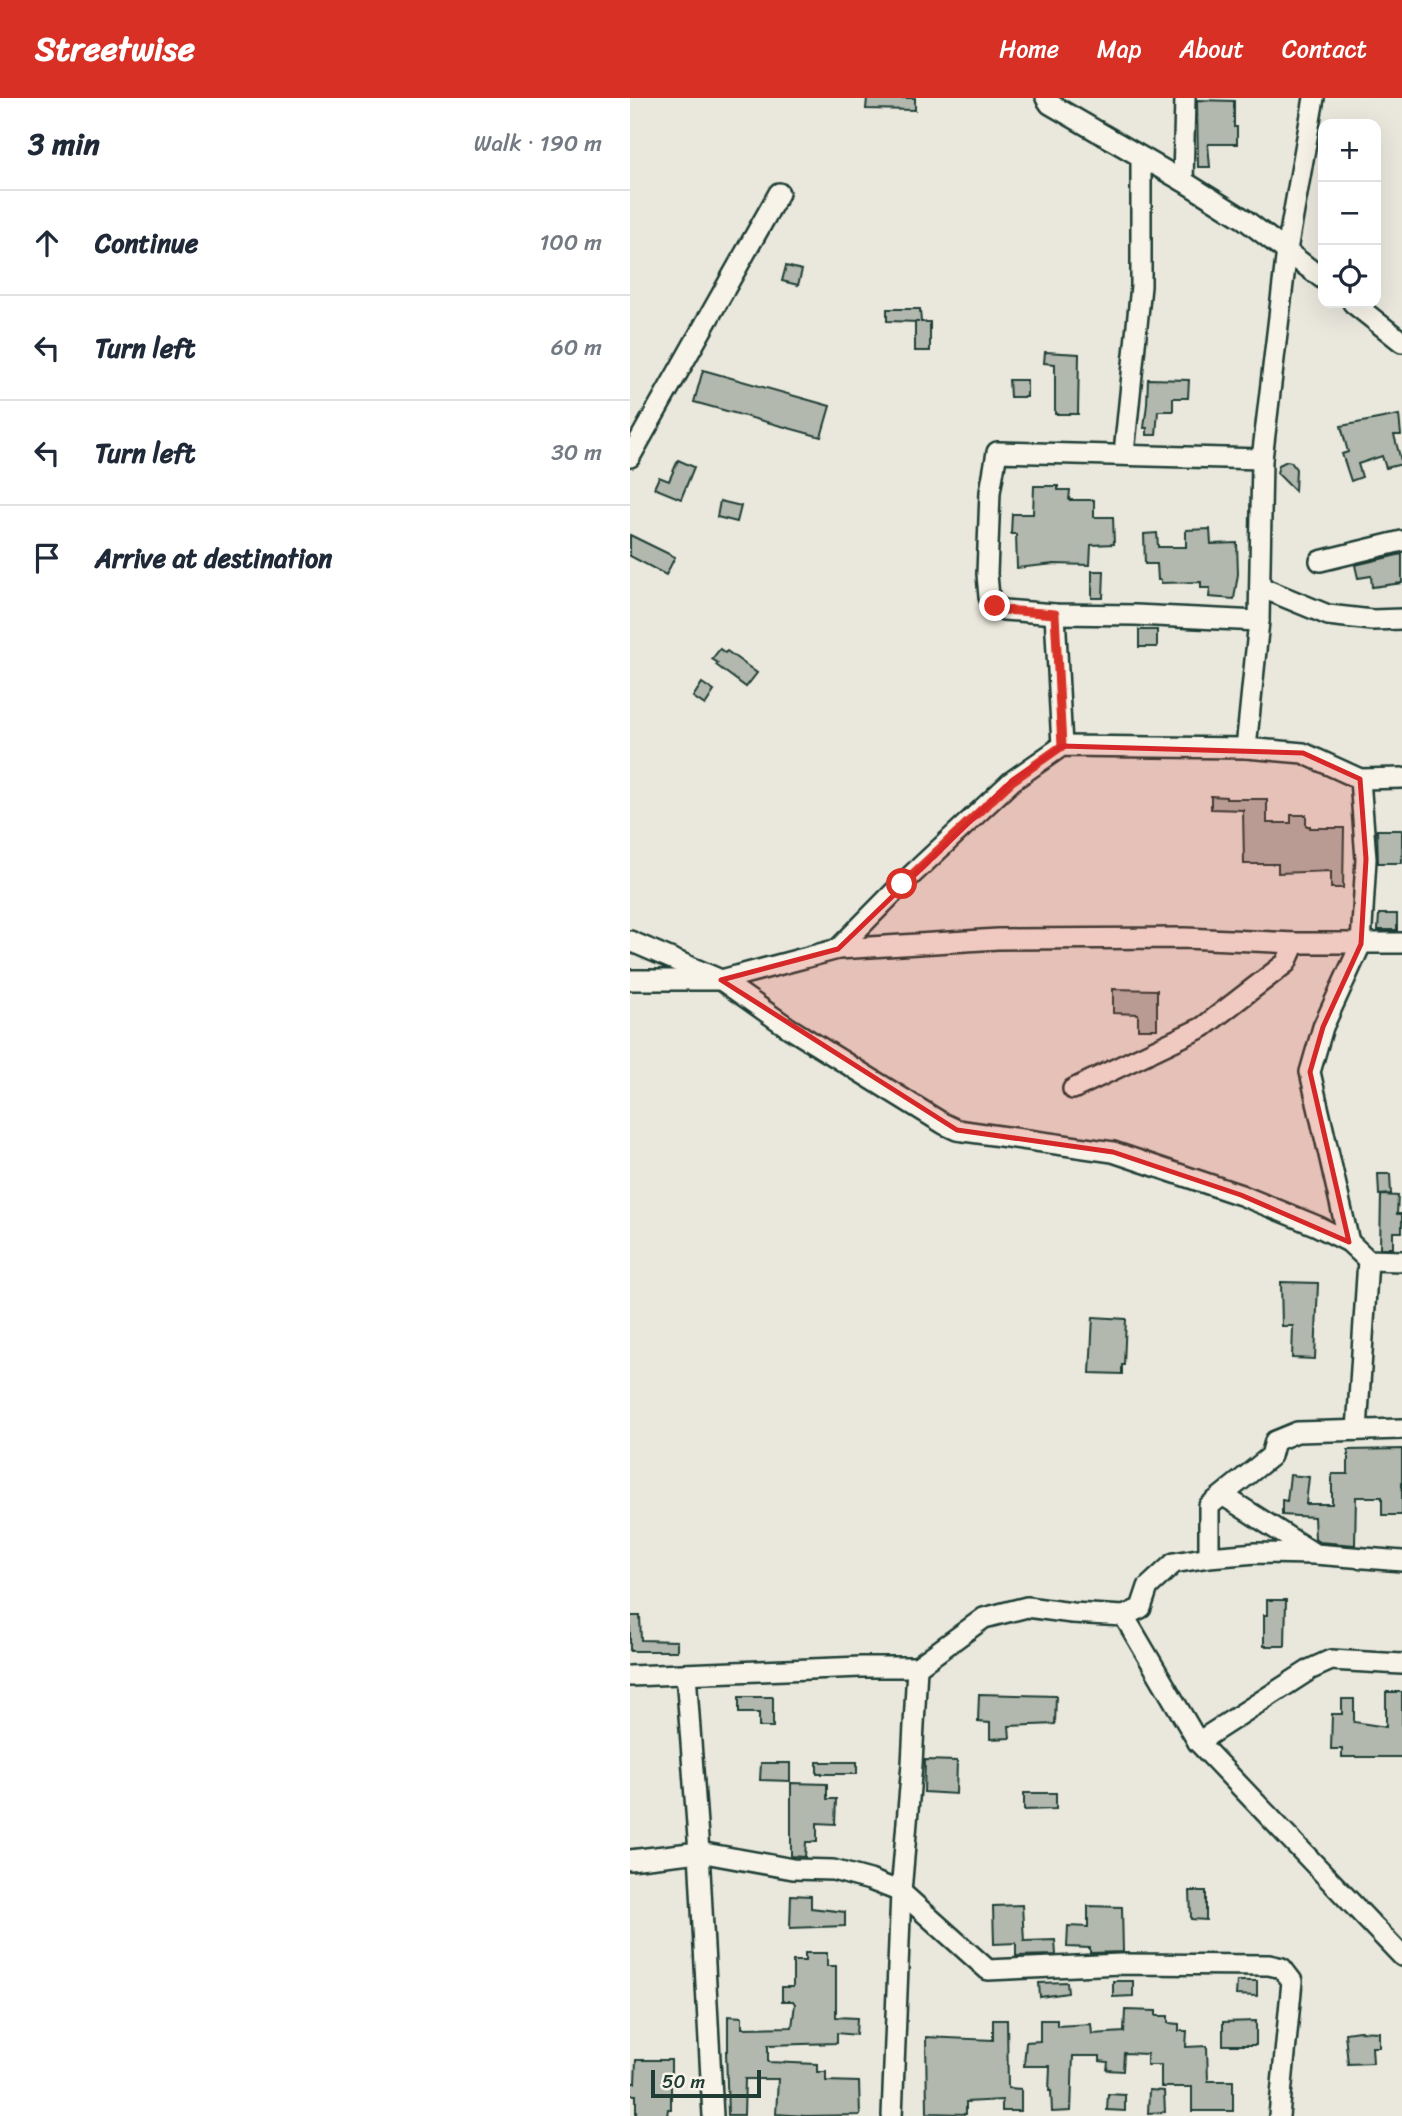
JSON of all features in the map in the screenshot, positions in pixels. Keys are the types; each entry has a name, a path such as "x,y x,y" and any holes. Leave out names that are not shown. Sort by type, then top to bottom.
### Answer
{"street":[{"path":"1046,98 1050,104 1244,219 1318,275"},
{"path":"1183,181 1185,98"},
{"path":"1246,748 1261,587 1262,458 1287,250 1314,98"},
{"path":"1124,453 1141,286 1141,158"},
{"path":"630,457 779,193"},
{"path":"1359,308 1402,342"},
{"path":"1259,621 1055,614 1004,610 995,606 989,597 990,492 997,452 1262,458"},
{"path":"1320,561 1402,541"},
{"path":"1261,587 1328,615 1373,620 1402,619"},
{"path":"1055,614 1062,746"},
{"path":"838,949 902,884 1012,781 1062,746 1246,748 1303,753 1360,779 1402,778"},
{"path":"1349,1242 1310,1072 1323,1027 1362,944 1366,859 1360,779"},
{"path":"630,981 721,980 838,949 1047,938 1185,937 1294,943 1402,943"},
{"path":"630,941 721,980 789,1028 957,1130 1113,1152 1241,1195 1349,1242 1368,1260 1402,1261"},
{"path":"1073,1089 1203,1027 1286,963 1294,943"},
{"path":"1357,1430 1368,1260"},
{"path":"1209,1558 1209,1506 1271,1456 1275,1441 1297,1432 1402,1429"},
{"path":"1224,1496 1315,1553"},
{"path":"630,1676 848,1667 917,1667 984,1618 1027,1607 1124,1616 1141,1608 1148,1587 1174,1563 1256,1553 1315,1553 1402,1560"},
{"path":"1124,1616 1198,1742 1402,1956"},
{"path":"1198,1742 1311,1669 1331,1660 1402,1664"},
{"path":"892,2116 901,1892 917,1667"},
{"path":"686,1674 699,1852 713,2116"},
{"path":"630,1860 699,1852 793,1868 833,1870 870,1880 901,1892 988,1970 1121,1964 1269,1965 1282,1968 1293,1982 1279,2116"}],"highlighted area":[{"path":"1062,746 1303,753 1360,779 1366,859 1361,944 1323,1027 1310,1072 1349,1242 1241,1195 1113,1152 957,1130 721,980 838,949 1012,781"}],"building":[{"path":"867,98 915,98 915,110 866,109"},
{"path":"1197,100 1234,101 1237,144 1208,144 1210,167 1198,167"},
{"path":"786,266 802,270 798,285 782,281"},
{"path":"887,309 920,309 921,322 930,322 930,351 915,351 915,322 919,322 887,321"},
{"path":"1045,352 1079,354 1078,414 1055,414 1055,364 1044,363"},
{"path":"703,370 830,406 821,437 694,402"},
{"path":"1148,379 1189,380 1188,398 1173,398 1173,411 1158,411 1156,435 1147,435 1147,428 1144,428"},
{"path":"1009,380 1027,380 1027,397 1010,397"},
{"path":"1399,415 1401,435 1394,435 1402,464 1386,468 1382,456 1358,464 1362,477 1351,481 1342,454 1348,452 1341,426"},
{"path":"678,460 694,467 681,499 654,488 659,477 669,481"},
{"path":"1287,461 1296,469 1295,491 1277,473 1279,465"},
{"path":"1034,486 1058,486 1058,490 1070,490 1069,500 1094,500 1094,517 1113,517 1114,544 1091,545 1090,565 1054,564 1017,568 1016,534 1011,534 1012,514 1033,514"},
{"path":"720,501 741,506 737,522 717,517"},
{"path":"1210,529 1211,544 1237,543 1238,574 1234,599 1209,597 1210,588 1201,588 1201,582 1161,583 1161,580 1158,580 1157,564 1145,564 1144,534 1157,533 1158,547 1186,547 1186,530"},
{"path":"630,535 675,557 666,575 630,556"},
{"path":"1402,554 1402,583 1372,587 1371,576 1358,578 1355,565"},
{"path":"1092,571 1104,571 1103,598 1092,598"},
{"path":"1139,630 1157,630 1157,647 1139,647"},
{"path":"720,649 725,653 727,651 757,673 746,687 716,665 718,663 712,659"},
{"path":"702,683 714,691 705,705 693,697"},
{"path":"1211,796 1226,799 1267,799 1267,823 1291,823 1291,815 1306,815 1306,826 1310,828 1344,828 1343,888 1331,888 1331,871 1278,873 1278,864 1244,864 1243,810 1211,809"},
{"path":"1377,830 1402,830 1402,863 1378,863"},
{"path":"1379,914 1397,914 1397,930 1378,930"},
{"path":"1113,989 1157,990 1157,1029 1138,1029 1138,1014 1113,1013"},
{"path":"1378,1174 1390,1174 1391,1194 1379,1195"},
{"path":"1381,1195 1398,1196 1397,1214 1402,1214 1402,1232 1393,1232 1393,1248 1380,1248"},
{"path":"1281,1282 1318,1283 1315,1359 1292,1358 1293,1326 1282,1326"},
{"path":"1093,1317 1126,1319 1122,1374 1090,1373"},
{"path":"1402,1449 1402,1515 1382,1515 1382,1497 1356,1497 1355,1545 1319,1542 1315,1539 1314,1517 1282,1515 1282,1500 1287,1501 1290,1475 1309,1477 1306,1504 1332,1504 1332,1474 1348,1474 1348,1450"},
{"path":"1267,1600 1286,1600 1285,1646 1264,1646"},
{"path":"630,1616 640,1616 641,1640 677,1641 677,1651 630,1651"},
{"path":"1386,1692 1402,1692 1402,1757 1342,1757 1342,1749 1331,1749 1332,1714 1342,1714 1342,1699 1354,1699 1354,1722 1386,1727"},
{"path":"979,1694 1056,1696 1055,1724 1009,1726 1010,1738 990,1739 990,1723 978,1722"},
{"path":"739,1697 773,1697 773,1727 759,1727 759,1713 739,1713"},
{"path":"925,1760 957,1761 956,1794 924,1792"},
{"path":"817,1762 857,1762 857,1774 817,1774"},
{"path":"761,1763 790,1763 790,1781 760,1780"},
{"path":"791,1783 827,1784 827,1799 836,1799 835,1824 817,1823 817,1842 806,1842 805,1857 791,1856"},
{"path":"1024,1793 1056,1793 1056,1809 1024,1810"},
{"path":"1190,1891 1206,1891 1206,1920 1191,1919"},
{"path":"791,1895 811,1896 811,1908 845,1912 845,1926 790,1928"},
{"path":"1022,1905 1024,1941 1055,1940 1056,1955 1016,1956 1016,1943 994,1944 993,1906"},
{"path":"1088,1906 1122,1907 1123,1952 1090,1953 1090,1948 1067,1947 1068,1926 1088,1927"},
{"path":"805,1953 827,1953 827,1966 836,1966 836,2017 857,2018 856,2035 837,2033 837,2043 768,2045 768,2062 817,2064 817,2072 826,2072 826,2081 859,2082 860,2115 776,2114 778,2079 745,2079 744,2115 728,2115 728,2016 742,2017 742,2028 792,2027 795,2004 793,2001 782,2001 782,1987 793,1987 793,1961 805,1961"},
{"path":"1113,1981 1133,1981 1133,1996 1113,1997"},
{"path":"1237,1981 1257,1981 1257,1996 1236,1995"},
{"path":"1067,1982 1068,1993 1040,1997 1039,1983"},
{"path":"1125,2010 1156,2011 1156,2016 1168,2016 1168,2023 1179,2024 1179,2031 1187,2031 1186,2047 1207,2046 1208,2081 1233,2081 1233,2111 1192,2111 1192,2087 1161,2087 1161,2065 1147,2065 1147,2054 1124,2053 1123,2071 1107,2070 1108,2062 1100,2061 1100,2056 1073,2056 1071,2111 1052,2112 1050,2066 1024,2066 1026,2042 1040,2041 1040,2020 1057,2020 1057,2026 1091,2024 1092,2034 1124,2032"},
{"path":"993,2020 1007,2020 1008,2088 1021,2089 1021,2111 1002,2111 1002,2100 966,2102 966,2114 927,2113 926,2037 993,2040"},
{"path":"1256,2021 1256,2045 1223,2045 1223,2022"},
{"path":"1379,2032 1379,2047 1372,2047 1373,2063 1348,2064 1345,2033"},
{"path":"636,2060 671,2060 671,2109 668,2109 667,2116 636,2116 636,2095 630,2095 630,2083 635,2083"},
{"path":"1149,2090 1164,2091 1165,2112 1148,2113"},
{"path":"1108,2094 1125,2095 1125,2111 1107,2110"}],"route":[{"path":"902,884 1012,781 1062,746 1055,614 1004,610 995,606"}]}
